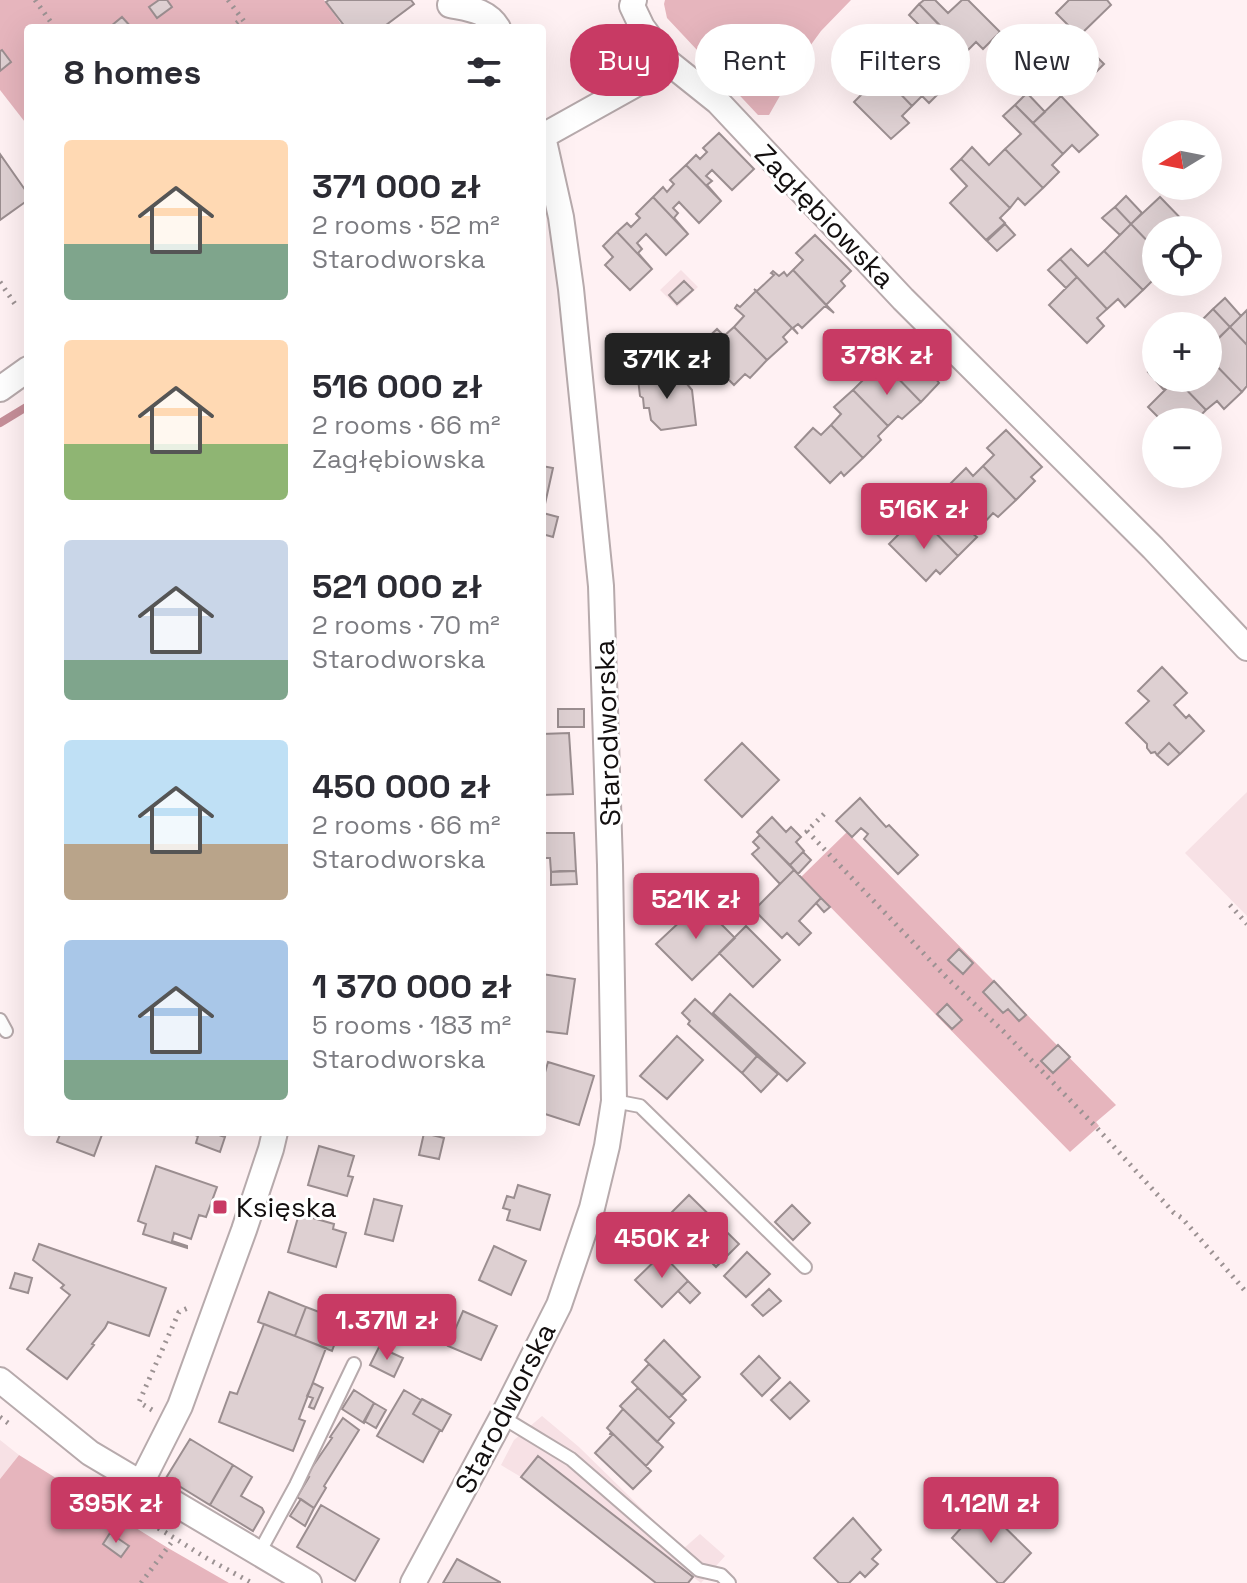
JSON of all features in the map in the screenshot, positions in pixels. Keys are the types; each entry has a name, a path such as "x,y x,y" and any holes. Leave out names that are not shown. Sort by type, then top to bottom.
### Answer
{"street":[{"name":"Zagłębiowska","path":"634,0 632,6 641,24"},
{"path":"448,11 484,13 495,24"},
{"name":"Zagłębiowska","path":"679,71 718,102 903,299 1153,548 1247,648"},
{"path":"546,132 614,96"},
{"name":"Starodworska","path":"413,1583 559,1305 592,1208 614,1101 611,881 601,586 571,289 561,217 546,148"},
{"path":"0,389 24,372"},
{"path":"141,1483 180,1406 244,1230 274,1136"},
{"path":"0,1380 90,1453 309,1583"}],"lane":[{"path":"614,1101 640,1106 805,1267"},
{"path":"259,1553 296,1485 354,1364"},
{"path":"502,1417 571,1459 699,1570 721,1575 729,1583"}],"path":[{"path":"35,0 52,24"},
{"path":"228,0 246,24"},
{"path":"235,24 242,19"},
{"path":"0,282 17,307"},
{"path":"824,814 807,831 947,978 1097,1128 1247,1293"},
{"path":"1230,905 1247,924"},
{"path":"141,1583 174,1539"}],"shaded area":[{"path":"0,0 324,0 341,24 24,24 24,121 0,90"},
{"path":"665,0 851,0 815,39 815,24 695,24 695,48 679,31 679,24 673,24 667,18"},
{"path":"740,96 780,96 769,115 758,115"},
{"path":"681,270 698,287 677,307 660,290"},
{"path":"1247,792 1247,916 1185,853"},
{"path":"847,832 1116,1105 1096,1122 1099,1126 1070,1152 801,877"},
{"path":"542,1416 579,1447 683,1549 700,1534 725,1556 701,1583 693,1577 688,1583 656,1583 521,1477 501,1465 514,1440"},
{"path":"0,1440 19,1455 0,1479"},
{"path":"19,1455 229,1583 0,1583 0,1479"}],"building":[{"path":"159,0 167,0 172,7 157,18 149,7"},
{"path":"411,0 414,4 387,24 343,24 326,2"},
{"path":"924,0 935,0 948,13 962,0 968,0 992,24 986,24 986,46 983,49 976,42 970,48 970,24 939,24 919,4"},
{"path":"1069,0 1107,0 1111,5 1091,24 1067,24 1056,13"},
{"path":"919,4 938,24 918,24 909,15"},
{"path":"122,17 128,24 113,24"},
{"path":"0,51 11,62 0,71"},
{"path":"860,96 902,96 912,106 902,116 909,123 891,139 854,102"},
{"path":"902,96 922,96 912,106"},
{"path":"922,96 936,96 929,103"},
{"path":"1024,96 1030,96 1045,112 1033,123 1015,105"},
{"path":"1061,96 1098,135 1079,152 1072,145 1063,154 1033,123"},
{"path":"1015,105 1063,154 1052,165 1059,172 1043,188 1005,149 1021,134 1003,116"},
{"path":"719,133 754,169 732,190 712,170 706,176 712,181 707,185 721,201 686,165 696,155 700,159 707,152 703,148"},
{"path":"972,147 989,165 1005,149 1043,188 1025,205 1018,198 1010,208 961,159"},
{"path":"0,154 24,188 24,203 0,220"},
{"path":"961,159 1010,208 1000,218 1005,223 986,240 950,203 967,186 951,169"},
{"path":"686,165 721,201 699,223 679,202 673,208 678,213 674,218 688,234 653,197 663,187 667,192 674,184 670,180"},
{"path":"1126,196 1142,213 1131,224 1115,207"},
{"path":"653,197 688,234 666,255 646,234 637,243 642,249 638,253 652,269 617,232 627,223 631,227 640,218 636,214"},
{"path":"1157,200 1163,200 1178,216 1142,216 1142,235 1131,224"},
{"path":"1115,207 1131,224 1120,235 1102,218"},
{"path":"1005,224 1015,235 997,251 987,241"},
{"path":"1131,224 1142,235 1142,289 1104,251"},
{"path":"617,232 652,269 630,290 605,265 613,257 603,246"},
{"path":"815,235 851,271 841,281 845,286 826,305 793,270 803,260 796,253"},
{"path":"1071,249 1088,266 1104,251 1142,291 1125,307 1118,299 1107,309 1060,259"},
{"path":"1060,259 1077,277 1066,288 1048,270"},
{"path":"793,270 834,313 825,306 802,328 798,324 793,328 798,334 754,289 757,291 774,275 771,273 773,271 779,276 784,272 787,276"},
{"path":"1077,277 1107,309 1097,318 1104,326 1087,343 1049,305"},
{"path":"684,281 693,290 677,304 669,295"},
{"path":"756,291 792,328 783,337 787,342 767,360 734,327 744,316 735,308"},
{"path":"1225,298 1241,316 1230,327 1222,319 1222,312 1213,309"},
{"path":"1247,310 1247,345 1230,327"},
{"path":"1222,319 1230,327 1222,335"},
{"path":"734,327 767,360 750,378 745,374 734,385 697,348 717,329 724,336"},
{"path":"1230,327 1247,345 1247,386 1242,392 1222,371 1222,335"},
{"path":"910,332 946,369 936,379 939,383 921,402 889,369 899,359 891,351"},
{"path":"653,367 655,383 682,378 692,390 696,425 661,430 651,420 649,408 644,408 640,396 637,370"},
{"path":"889,369 921,402 902,419 898,416 888,426 853,390 871,372 879,379"},
{"path":"1222,371 1242,392 1224,409 1217,401 1204,408 1189,392 1222,392"},
{"path":"853,390 888,426 878,436 881,440 863,458 831,425 841,414 834,407"},
{"path":"1163,392 1189,392 1204,408 1149,408"},
{"path":"831,425 863,458 844,476 841,472 830,483 795,447 813,428 821,435"},
{"path":"1006,430 1042,467 1031,477 1035,481 1016,500 983,466 994,455 987,448"},
{"path":"983,466 1016,500 998,517 993,513 983,524 947,487 966,468 973,476"},
{"path":"546,467 553,468 546,500"},
{"path":"947,487 983,524 973,534 977,537 958,556 925,522 936,512 929,505"},
{"path":"546,514 558,517 553,537 546,535"},
{"path":"925,522 958,556 940,574 936,570 926,581 889,544 908,525 915,532"},
{"path":"1162,667 1187,693 1174,705 1204,731 1180,754 1169,743 1157,755 1151,753 1147,744 1126,723 1149,701 1138,691"},
{"path":"558,709 584,709 584,727 558,727"},
{"path":"569,733 573,794 546,795 546,734"},
{"path":"742,743 779,780 742,817 705,780"},
{"path":"1169,743 1180,754 1168,765 1157,755"},
{"path":"860,798 886,827 889,825 918,855 898,874 864,839 868,834 861,828 852,837 836,821"},
{"path":"772,817 786,832 791,827 801,837 796,842 804,851 790,865 757,832"},
{"path":"546,833 574,833 576,871 551,872 550,858 546,858"},
{"path":"760,835 794,870 780,884 752,854 759,848 753,842"},
{"path":"803,852 811,860 798,874 790,865"},
{"path":"794,870 821,898 799,921 811,933 799,945 787,933 782,938 754,910"},
{"path":"576,871 577,884 551,885 551,872"},
{"path":"821,898 830,907 824,912 816,903"},
{"path":"700,903 735,938 692,980 656,944"},
{"path":"746,926 780,960 753,987 719,953"},
{"path":"959,949 973,963 963,974 948,960"},
{"path":"546,975 575,979 567,1034 546,1031"},
{"path":"994,981 1026,1015 1019,1021 1008,1009 1003,1013 983,992"},
{"path":"730,994 805,1063 787,1081 713,1013"},
{"path":"695,999 757,1056 742,1073 688,1024 690,1021 682,1013"},
{"path":"947,1004 962,1020 952,1029 937,1014"},
{"path":"677,1036 703,1060 667,1099 640,1076"},
{"path":"1058,1045 1070,1057 1053,1073 1041,1061"},
{"path":"757,1056 778,1074 761,1092 742,1073"},
{"path":"548,1062 594,1076 579,1125 546,1114"},
{"path":"59,1136 102,1136 94,1156 57,1142"},
{"path":"198,1136 225,1137 220,1152 196,1143"},
{"path":"423,1136 444,1138 439,1159 419,1155"},
{"path":"319,1146 354,1156 348,1176 353,1177 347,1196 308,1185"},
{"path":"156,1166 217,1187 206,1217 199,1215 191,1239 174,1233 172,1241 187,1248 143,1234 146,1224 138,1221"},
{"path":"518,1185 550,1195 540,1230 507,1220 510,1210 503,1208 507,1196 514,1198"},
{"path":"689,1195 739,1244 716,1267 667,1217"},
{"path":"374,1199 402,1206 393,1241 365,1234"},
{"path":"792,1205 810,1223 793,1240 775,1222"},
{"path":"299,1214 334,1224 333,1229 346,1233 336,1267 288,1252"},
{"path":"39,1244 166,1288 149,1336 108,1322 67,1379 27,1349 70,1295 61,1288 64,1285 33,1260"},
{"path":"494,1246 526,1261 511,1295 479,1280"},
{"path":"747,1252 770,1274 746,1297 724,1276"},
{"path":"662,1254 688,1281 662,1307 635,1280"},
{"path":"15,1273 32,1278 28,1293 10,1288"},
{"path":"688,1281 700,1293 690,1303 678,1291"},
{"path":"769,1289 781,1301 763,1316 752,1305"},
{"path":"269,1292 306,1307 295,1336 258,1322"},
{"path":"306,1307 343,1321 332,1351 295,1336"},
{"path":"463,1311 497,1326 481,1360 448,1346"},
{"path":"264,1324 326,1348 299,1419 305,1421 293,1451 219,1422 230,1392 237,1394"},
{"path":"664,1340 700,1377 682,1395 645,1360"},
{"path":"379,1347 403,1358 394,1377 370,1365"},
{"path":"759,1356 780,1378 762,1396 741,1374"},
{"path":"649,1364 686,1400 669,1418 632,1382"},
{"path":"790,1382 809,1401 790,1419 771,1400"},
{"path":"313,1383 323,1388 314,1409 309,1407 313,1398 307,1396"},
{"path":"638,1388 674,1423 657,1442 620,1406"},
{"path":"354,1390 374,1403 364,1423 342,1409"},
{"path":"404,1390 421,1400 413,1414 440,1430 423,1462 377,1436"},
{"path":"422,1399 451,1415 442,1431 413,1414"},
{"path":"374,1403 386,1410 376,1428 364,1421"},
{"path":"623,1409 663,1447 646,1466 607,1428"},
{"path":"343,1418 359,1430 314,1508 297,1497 309,1477 306,1476"},
{"path":"611,1432 651,1471 633,1489 595,1453 612,1435"},
{"path":"190,1439 233,1465 210,1505 166,1478"},
{"path":"538,1456 693,1577 688,1583 656,1583 521,1477"},
{"path":"233,1465 252,1477 241,1496 264,1512 253,1531 210,1505"},
{"path":"301,1499 314,1508 305,1526 290,1516"},
{"path":"321,1505 379,1539 355,1581 297,1547"},
{"path":"982,1505 1031,1553 1003,1583 998,1583 952,1538"},
{"path":"853,1518 881,1550 872,1559 878,1564 865,1577 860,1572 849,1583 839,1583 814,1558"},
{"path":"110,1533 129,1546 121,1557 103,1544"},
{"path":"457,1559 500,1582 500,1583 443,1583"}],"waterway":[{"path":"0,423 24,408"}],"place":[{"name":"Księska","path":"220,1207"}]}
